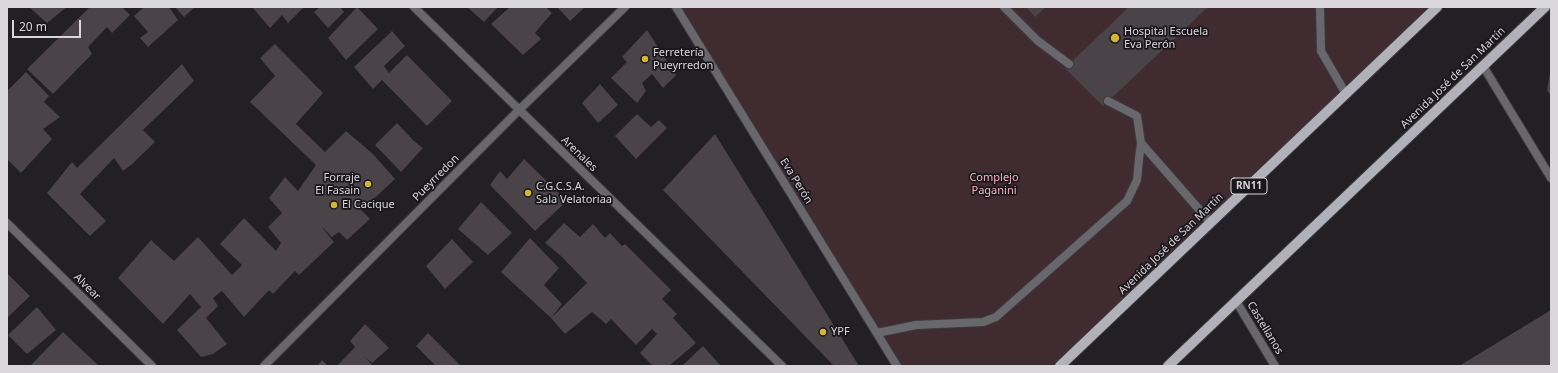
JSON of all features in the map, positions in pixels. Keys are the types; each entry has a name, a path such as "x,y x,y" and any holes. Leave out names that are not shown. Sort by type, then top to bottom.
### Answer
{"main road":[{"name":"Avenida José de San Martín","path":"1060,366 1437,7"},
{"name":"Avenida José de San Martín","path":"1168,366 1545,7"}],"street":[{"name":"Arenales","path":"414,7 782,366"},
{"name":"Pueyrredon","path":"264,366 519,110 625,7"},
{"name":"Eva Perón","path":"676,7 897,366"},
{"path":"1004,7 1038,41 1069,64"},
{"path":"1320,7 1321,51 1346,94"},
{"path":"1483,66 1551,178"},
{"path":"877,333 916,326 983,322 996,317 1127,201 1136,180 1141,143 1137,116 1108,101"},
{"path":"1141,143 1211,223"},
{"name":"Alvear","path":"7,223 152,366"},
{"name":"Castellanos","path":"1236,301 1275,366"}],"green space":[{"name":"Complejo Paganini","path":"676,7 1437,7 1060,366 897,366"}],"building":[{"path":"29,7 67,7 47,23"},
{"path":"90,7 122,7 130,15 112,33 107,27 88,47 92,54 53,94 27,69"},
{"path":"144,7 169,7 178,20 148,47 140,38 148,32 134,16"},
{"path":"175,7 195,7 184,17"},
{"path":"252,7 304,7 288,23 282,15 270,28"},
{"path":"320,7 340,7 344,12 328,28 314,12"},
{"path":"357,7 378,29 346,60 328,38"},
{"path":"467,7 498,7 484,22"},
{"path":"510,7 546,7 552,13 535,33 541,39 523,55 491,24"},
{"path":"557,7 585,7 570,21"},
{"path":"1026,7 1046,7 1035,17"},
{"name":"Hospital Escuela Eva Perón","path":"1129,7 1208,7 1103,106 1065,68"},
{"name":"Ferretería Pueyrredon","path":"647,30 676,75 663,88 652,74 642,83 646,91 637,103 611,78 627,62 622,57"},
{"path":"392,31 405,46 384,66 389,73 407,55 452,101 427,126 382,80 373,89 354,67"},
{"path":"275,44 323,93 296,124 325,152 346,131 373,154 395,179 362,210 351,200 370,219 347,240 339,232 332,237 321,226 334,242 299,275 295,271 273,294 269,290 244,317 222,291 213,298 218,306 206,318 227,344 213,354 201,357 177,330 201,307 190,294 163,324 118,278 151,240 174,261 198,237 232,275 242,265 220,244 244,218 276,251 281,243 268,227 282,213 269,198 285,177 298,191 316,165 250,102 275,76 260,58"},
{"path":"182,64 194,81 143,130 155,142 123,171 114,158 80,194 106,221 90,236 47,193 72,162 77,168"},
{"path":"26,72 49,96 44,102 60,117 43,129 52,139 21,173 7,159 7,91"},
{"path":"1551,73 1551,96 1547,90"},
{"path":"600,84 618,105 598,123 582,103"},
{"path":"637,114 651,127 659,120 667,128 636,159 615,136"},
{"path":"397,123 423,148 401,172 375,145"},
{"path":"715,134 859,366 834,366 663,190"},
{"name":"C.G.C.S.A. Sala Velatoriaa","path":"524,159 567,201 535,231 490,185 500,171 507,179"},
{"path":"481,202 512,233 488,255 458,229"},
{"path":"564,223 580,237 593,224 605,238 610,233 622,246 625,244 671,290 662,299 677,314 673,318 696,343 669,366 653,366 640,353 657,334 652,329 636,345 611,319 606,324 592,312 565,334 551,318 587,283 561,256 545,243"},
{"path":"530,238 559,268 544,285 562,304 551,318 501,272"},
{"path":"452,239 473,262 445,289 426,266"},
{"path":"7,273 30,296 7,318"},
{"path":"37,307 56,330 27,354 8,335"},
{"path":"1551,310 1551,366 1459,366"},
{"path":"365,324 389,348 372,363 365,357 373,366 337,366 355,347 350,341"},
{"path":"63,332 99,366 30,366"},
{"path":"428,333 461,366 436,366 416,346"},
{"path":"703,346 721,366 682,366"},
{"path":"322,360 328,366 317,366"}],"place":[{"name":"Hospital Escuela Eva Perón","path":"1115,38"},
{"name":"Ferretería Pueyrredon","path":"645,59"},
{"name":"Forraje El Fasain","path":"368,184"},
{"name":"C.G.C.S.A. Sala Velatoriaa","path":"528,193"},
{"name":"El Cacique","path":"334,205"},
{"name":"YPF","path":"823,332"}]}
